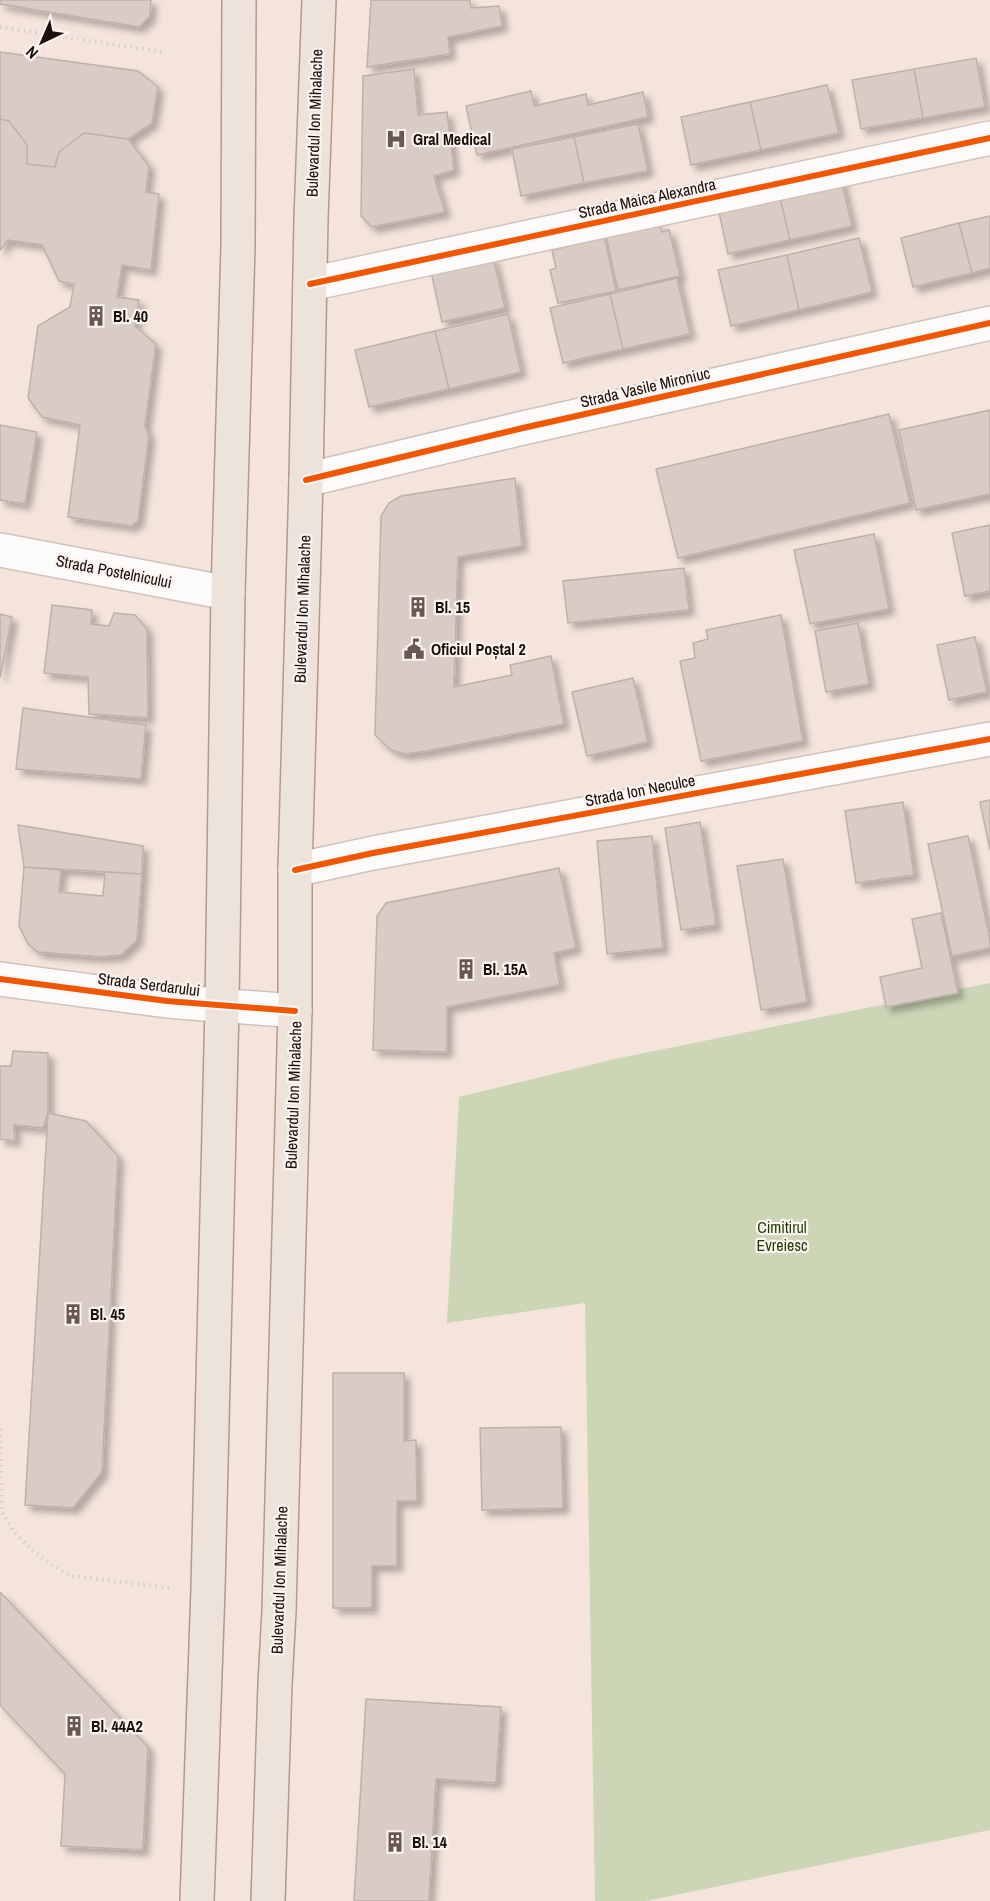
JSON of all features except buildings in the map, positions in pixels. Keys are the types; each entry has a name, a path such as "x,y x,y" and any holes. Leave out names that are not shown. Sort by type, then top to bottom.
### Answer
{"main road":[{"path":"196,1901 208,1589 222,1006 228,593 238,246 239,0"},
{"name":"Bulevardul Ion Mihalache","path":"268,1901 274,1684 279,1611 295,1011 295,870 319,0"}],"street":[{"name":"Strada Maica Alexandra","path":"310,284 990,138"},
{"name":"Strada Vasile Mironiuc","path":"306,480 990,323"},
{"name":"Strada Postelnicului","path":"0,550 228,593"},
{"name":"Strada Ion Neculce","path":"295,870 385,851 990,739"},
{"name":"Strada Serdarului","path":"0,979 167,1001 295,1011"}],"path":[{"path":"0,27 162,52"},
{"path":"0,1429 3,1512 14,1532 50,1564 71,1576 165,1587 208,1589"}],"green space":[{"name":"Cimitirul Evreiesc","path":"990,983 990,1830 646,1901 595,1901 585,1303 447,1323 459,1097 619,1058"}],"cycle path":[{"path":"310,284 990,138"},
{"path":"306,480 523,428 990,323"},
{"path":"295,870 373,853 990,739"},
{"path":"0,979 167,1001 295,1011"}],"place":[{"name":"Gral Medical","path":"396,139"},
{"name":"Bl. 40","path":"96,316"},
{"name":"Bl. 15","path":"418,607"},
{"name":"Oficiul Poștal 2","path":"414,649"},
{"name":"Bl. 15A","path":"466,969"},
{"name":"Bl. 45","path":"73,1314"},
{"name":"Bl. 44A2","path":"74,1726"},
{"name":"Bl. 14","path":"395,1842"}]}
